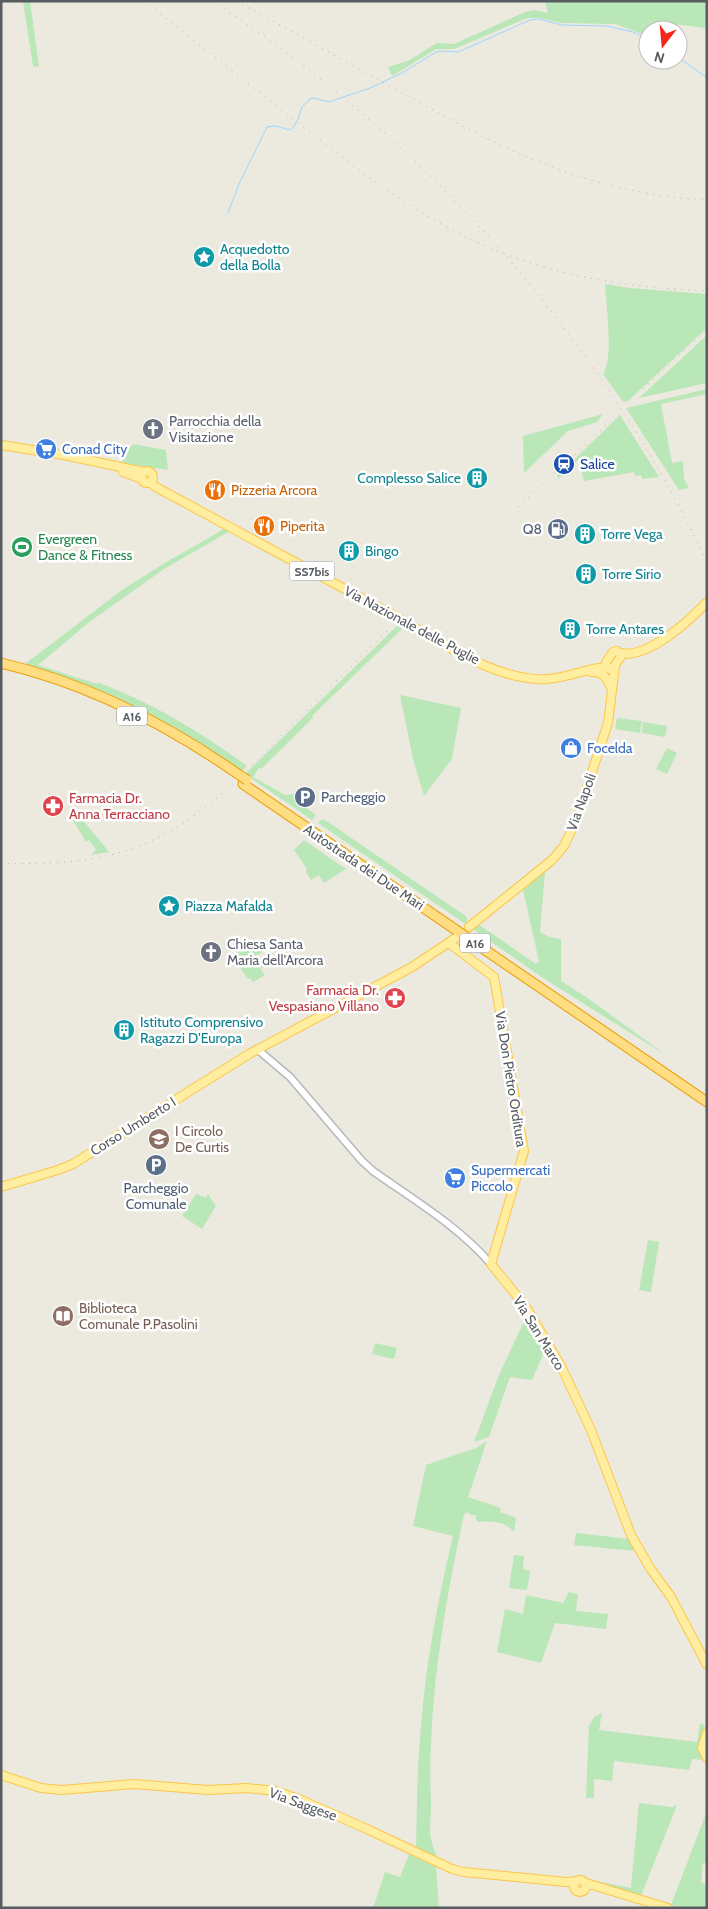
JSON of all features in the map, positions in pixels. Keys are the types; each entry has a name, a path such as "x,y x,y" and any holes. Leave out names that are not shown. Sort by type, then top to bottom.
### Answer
{"highway":[{"name":"Autostrada dei Due Mari","path":"4,666 89,690 130,708 187,740 233,774 707,1095"},
{"name":"Autostrada dei Due Mari","path":"245,782 707,1102"}],"main road":[{"path":"1,445 64,455 143,476"},
{"path":"1,449 96,465 143,476"},
{"name":"Via Nazionale delle Puglie","path":"143,476 149,471 152,473 153,478 151,482 154,486 432,637 492,668 518,677 548,679 587,672 613,662 658,642 675,631 707,602"},
{"name":"Via Nazionale delle Puglie","path":"578,673 613,662"},
{"name":"Via Napoli","path":"469,927 552,860 564,846 577,818 608,723 613,662"},
{"path":"587,672 594,671 603,674 607,678 612,692"},
{"path":"257,1049 412,967 457,937"},
{"name":"Via Don Pietro Orditura","path":"449,943 490,972 494,978 524,1151 491,1264"},
{"name":"Corso Umberto I","path":"1,1187 73,1164 257,1049"},
{"name":"Via San Marco","path":"491,1264 526,1307 561,1366 591,1430 631,1535 650,1568 673,1601 707,1665"},
{"path":"707,1732 702,1748 707,1758"},
{"name":"Via Saggese","path":"1,1775 42,1788 62,1790 134,1784 208,1790 246,1788 275,1791 299,1799 452,1869 464,1872 576,1884"},
{"path":"596,1888 577,1892 576,1884 582,1880 596,1888 668,1908"},
{"path":"583,1892 586,1889 586,1883"}],"street":[{"name":"Via San Marco","path":"257,1049 290,1077 362,1161 373,1171 455,1229 478,1249 491,1264"}],"green space":[{"path":"23,1 30,1 39,67 33,66"},
{"path":"545,1 707,1 707,23 705,28 688,26 688,20 638,20 638,32 615,24 562,23 539,18 527,18 454,49 436,49 392,76 388,67 408,61 437,43 454,44 525,12 534,10 548,13"},
{"path":"605,284 630,288 707,294 707,328 628,401 623,402 603,374 606,367 609,344"},
{"path":"707,335 707,383 639,398"},
{"path":"707,389 707,394 661,404 672,463 683,461 684,479 689,488 679,490 626,408"},
{"path":"603,414 597,422 568,431 524,473 523,436"},
{"path":"620,415 659,477 642,479 641,475 635,476 634,472 584,481 579,459 559,478 557,476"},
{"path":"133,444 166,450 168,470 122,463 127,450"},
{"path":"226,528 230,531 164,569 88,623 38,665 97,684 97,682 156,708 212,741 247,766 242,771 191,738 138,709 83,684 25,664 122,590"},
{"path":"400,623 405,626 313,715 312,717 314,717 261,769 259,768 253,777 285,795 294,794 298,801 316,815 312,820 245,774"},
{"path":"400,695 461,708 452,759 424,796 413,759"},
{"path":"617,718 642,721 640,733 615,729"},
{"path":"643,722 667,726 665,737 642,733"},
{"path":"667,748 677,753 667,774 656,769"},
{"path":"71,808 73,808 109,852 91,855 96,849 89,840 86,842 73,820"},
{"path":"321,820 325,820 467,917 467,925 318,823"},
{"path":"304,840 346,869 324,883 319,875 311,880 306,872 307,869 294,850"},
{"path":"545,871 540,932 549,937 561,939 561,981 667,1056 543,978 473,929 476,926 481,926 536,964 539,961 523,890"},
{"path":"255,939 262,952 247,962 250,966 260,960 262,963 265,961 266,964 260,969 265,975 253,982 250,978 248,979 232,955"},
{"path":"196,1194 206,1198 208,1194 216,1206 202,1229 182,1216"},
{"path":"648,1240 659,1242 651,1292 639,1290"},
{"path":"527,1315 547,1346 532,1380 510,1377 489,1437 474,1442 499,1375"},
{"path":"375,1343 397,1348 394,1359 372,1354"},
{"path":"487,1441 468,1497 501,1508 500,1512 516,1518 514,1532 502,1524 478,1522 476,1515 471,1515 467,1512 464,1515 450,1585 434,1694 430,1766 430,1830 432,1843 439,1860 416,1849 418,1772 429,1655 453,1536 413,1526 426,1465 476,1448"},
{"path":"576,1533 629,1539 635,1551 574,1545"},
{"path":"514,1555 524,1556 523,1569 530,1571 527,1590 509,1588"},
{"path":"569,1592 578,1594 576,1611 608,1614 606,1629 555,1623 541,1663 497,1652 505,1609 523,1614 526,1595 563,1603"},
{"path":"602,1713 599,1730 697,1742 700,1723 703,1724 705,1729 700,1741 700,1752 705,1760 692,1759 689,1770 614,1761 612,1781 594,1779 594,1798 586,1798 589,1726 594,1717"},
{"path":"639,1803 672,1807 677,1805 641,1896 588,1882 591,1880 631,1888"},
{"path":"707,1811 707,1863 703,1863 701,1883 707,1884 707,1908 684,1908 671,1905"},
{"path":"409,1854 436,1867 439,1908 373,1908 385,1872 400,1877"}],"waterway":[{"path":"228,213 239,184 267,127 276,126 290,130 298,119 302,107 310,99 314,98 329,102 370,88 402,73 439,51 458,52 530,20 539,19 562,25 607,26 638,34"},
{"path":"688,64 707,78"}],"railway":[{"path":"144,1 345,160 397,197 452,230 513,257 561,272 609,282 707,291"},
{"path":"212,1 289,55 363,114 433,179 498,247 559,320 614,397 663,478 707,562"},
{"path":"236,1 459,124 520,154 565,172 612,186 659,195 707,200"},
{"path":"643,389 707,330"},
{"path":"518,507 611,421"},
{"path":"1,864 60,862 104,857 145,844 170,831 192,817 234,783 390,628"}],"place":[{"name":"Acquedotto della Bolla","path":"204,257"},
{"name":"Parrocchia della Visitazione","path":"153,429"},
{"name":"Conad City","path":"46,449"},
{"name":"Salice","path":"564,464"},
{"name":"Complesso Salice","path":"477,478"},
{"name":"Pizzeria Arcora","path":"215,490"},
{"name":"Piperita","path":"264,526"},
{"name":"Q8","path":"558,529"},
{"name":"Torre Vega","path":"585,534"},
{"name":"Evergreen Dance & Fitness","path":"22,547"},
{"name":"Bingo","path":"349,551"},
{"name":"Torre Sirio","path":"586,574"},
{"name":"Torre Antares","path":"570,629"},
{"name":"Focelda","path":"571,748"},
{"name":"Parcheggio","path":"305,797"},
{"name":"Farmacia Dr. Anna Terracciano","path":"53,806"},
{"name":"Piazza Mafalda","path":"169,906"},
{"name":"Chiesa Santa Maria dell'Arcora","path":"211,952"},
{"name":"Farmacia Dr. Vespasiano Villano","path":"395,998"},
{"name":"Istituto Comprensivo Ragazzi D'Europa","path":"124,1030"},
{"name":"I Circolo De Curtis","path":"159,1139"},
{"name":"Parcheggio Comunale","path":"156,1165"},
{"name":"Supermercati Piccolo","path":"455,1178"},
{"name":"Biblioteca Comunale P.Pasolini","path":"63,1316"}]}
